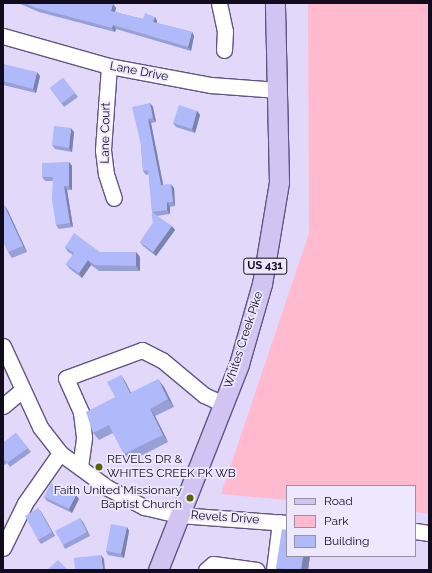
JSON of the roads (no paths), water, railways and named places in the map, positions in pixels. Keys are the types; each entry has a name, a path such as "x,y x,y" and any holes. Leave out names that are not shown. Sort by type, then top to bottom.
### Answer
{"main road":[{"name":"Whites Creek Pike","path":"158,570 239,364 262,284 279,182 275,3"}],"street":[{"path":"219,3 225,31 224,50"},
{"name":"Lane Drive","path":"3,36 109,66 211,85 278,90"},
{"name":"Lane Court","path":"109,66 103,150 106,174 114,198"},
{"name":"Revels Drive","path":"3,346 22,390 40,426 60,453 108,488 144,507 179,515 283,522"},
{"path":"80,467 84,449 81,412 66,378 142,350 162,360 204,395 223,404"},
{"path":"3,406 22,390"},
{"path":"3,548 24,503 60,453"},
{"path":"274,570 283,522"},
{"path":"416,532 429,532"},
{"path":"206,570 213,564 257,570"}],"place":[{"name":"REVELS DR & WHITES CREEK PK WB","path":"99,467"},
{"name":"Faith United Missionary Baptist Church","path":"190,498"}]}
